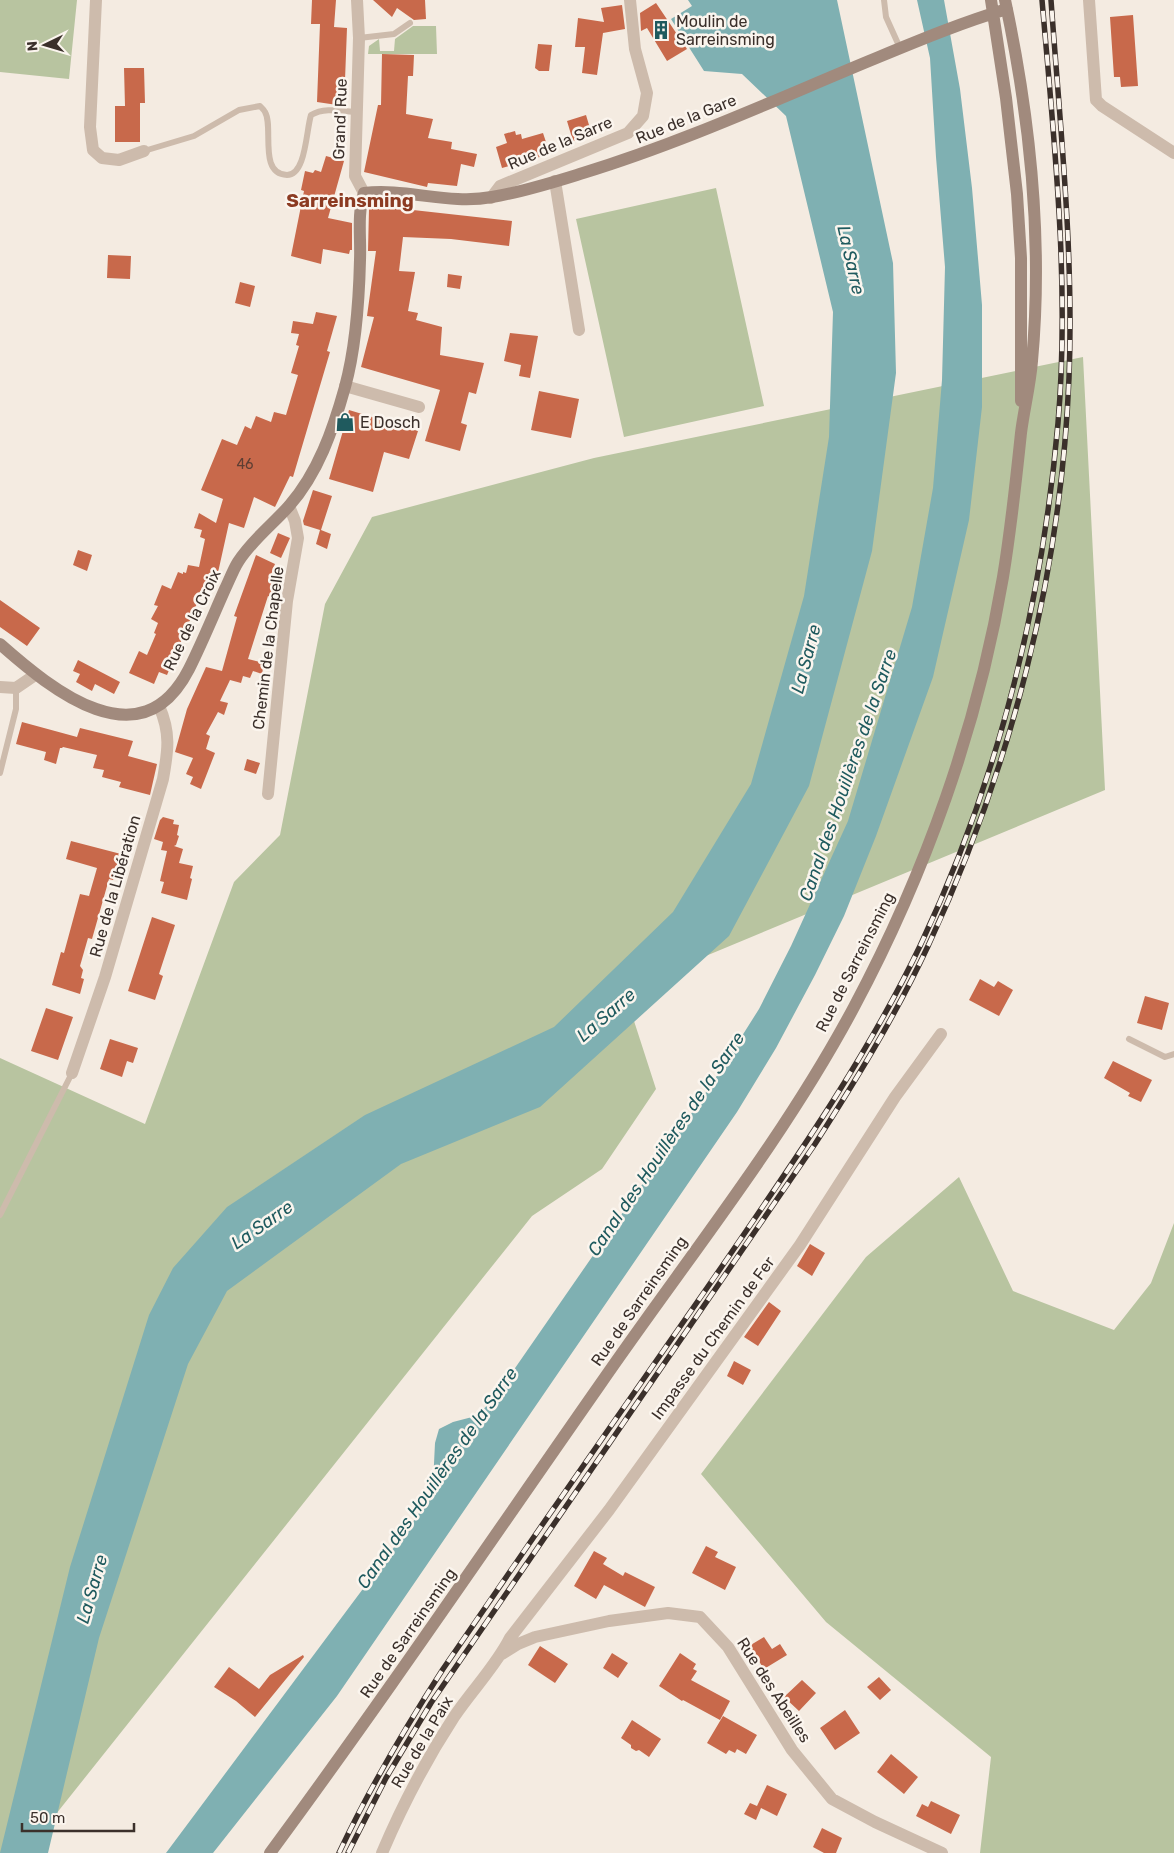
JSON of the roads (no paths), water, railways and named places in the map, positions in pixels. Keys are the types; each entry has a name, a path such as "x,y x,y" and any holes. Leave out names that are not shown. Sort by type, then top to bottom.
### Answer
{"street":[{"path":"96,0 90,127 92,150 102,158 119,160 144,152"},
{"name":"Grand' Rue","path":"357,0 357,31 359,38 355,176 364,193"},
{"name":"Rue de la Sarre","path":"491,198 500,186 628,133 643,116 647,93 635,49 630,0"},
{"path":"991,0 1017,194 1021,258 1022,426"},
{"path":"1089,0 1096,100 1102,106 1174,152"},
{"path":"1006,4 1032,178 1036,230 1033,358 1022,426"},
{"name":"Rue de la Gare","path":"364,193 378,191 447,199 491,198 624,161 670,144 899,49 994,13 1006,4"},
{"path":"555,181 579,330"},
{"path":"289,506 307,481 329,438 345,386 354,340 360,260 360,204 364,193"},
{"path":"345,386 419,407"},
{"name":"Rue de Sarreinsming","path":"270,1853 347,1749 614,1364 761,1158 798,1102 853,1009 898,916 934,828 967,730 985,663 1002,581 1022,426"},
{"name":"Rue de la Croix","path":"0,644 35,675 74,700 106,713 133,714 159,706 173,694 189,670 238,562 258,536 289,506"},
{"name":"Chemin de la Chapelle","path":"268,794 287,601 298,538 296,521 289,506"},
{"path":"0,687 16,688 35,675"},
{"name":"Rue de la Libération","path":"72,1073 105,977 163,779 168,750 166,722 159,706"},
{"name":"Impasse du Chemin de Fer","path":"502,1654 510,1638 609,1510 800,1245 895,1097 940,1034"},
{"name":"Rue des Abeilles","path":"502,1654 518,1644 535,1637 591,1625 668,1613 700,1617 728,1647 792,1750 832,1799 942,1853"},
{"name":"Rue de la Paix","path":"382,1853 425,1763 471,1692 502,1654"}],"lane":[{"path":"884,0 886,17 899,49"},
{"path":"359,38 394,34 410,23"},
{"path":"144,152 194,136 239,110 260,106 266,113 270,160 274,170 282,175 292,175 298,170 302,162 310,115 326,110 356,112"},
{"path":"0,772 16,709 16,688"},
{"path":"1129,1039 1165,1057 1174,1054"},
{"path":"0,1215 72,1073"}],"water":[{"name":"La Sarre","path":"688,0 837,0 893,263 896,373 872,551 809,786 729,936 540,1107 401,1164 227,1291 188,1364 99,1638 48,1853 0,1853 70,1567 149,1315 173,1268 227,1207 365,1115 554,1027 673,912 751,784 804,596 829,437 833,312 786,116 742,74 704,71 671,19 692,6"},
{"name":"Canal des Houillères de la Sarre","path":"917,0 944,0 960,89 972,188 982,305 982,407 969,520 933,677 876,836 844,916 776,1048 737,1112 337,1696 213,1853 166,1853 418,1515 433,1484 435,1443 439,1429 453,1422 476,1416 493,1400 711,1085 759,1009 791,946 848,821 912,607 933,488 942,380 945,267 930,58"}],"railway":[{"path":"339,1853 388,1759 443,1669 771,1195 850,1073 898,989 948,884 994,756 1012,690 1028,625 1051,491 1058,423 1062,318 1056,158 1042,0"},
{"path":"348,1853 386,1778 431,1703 815,1144 903,997 958,879 984,810 1007,740 1027,669 1043,597 1055,525 1064,452 1069,378 1070,284 1051,0"}],"place":[{"name":"Moulin de Sarreinsming","path":"661,30"},
{"name":"E Dosch","path":"345,422"}],"district":[{"name":"Sarreinsming","path":"350,200"}]}
